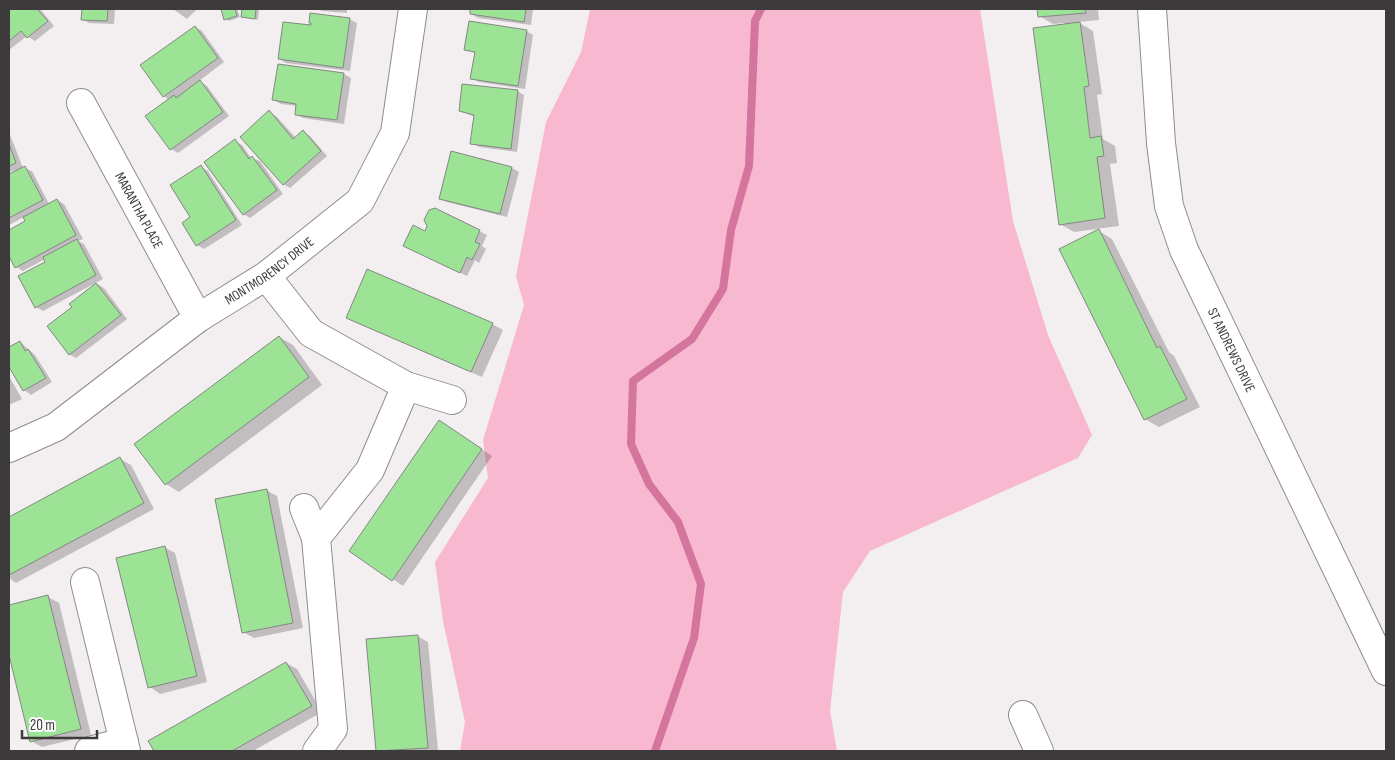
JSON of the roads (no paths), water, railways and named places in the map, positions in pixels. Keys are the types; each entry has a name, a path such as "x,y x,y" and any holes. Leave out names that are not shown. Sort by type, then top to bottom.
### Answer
{"street":[{"name":"MONTMORENCY DRIVE","path":"9,448 56,427 198,318 266,276 360,201 395,134 413,9"},
{"name":"ST ANDREWS DRIVE","path":"1152,9 1160,143 1169,206 1184,250 1386,671"},
{"name":"MARANTHA PLACE","path":"81,103 198,318"},
{"path":"266,276 311,333 406,386 452,400"},
{"path":"316,538 370,470 406,386"},
{"path":"304,508 316,538 333,728 316,751"},
{"path":"85,582 125,747 89,751"},
{"path":"1023,715 1039,751"}],"waterway":[{"path":"655,751 694,638 701,584 678,522 649,484 631,444 633,381 692,339 723,289 731,230 749,166 755,21 761,9"}]}
